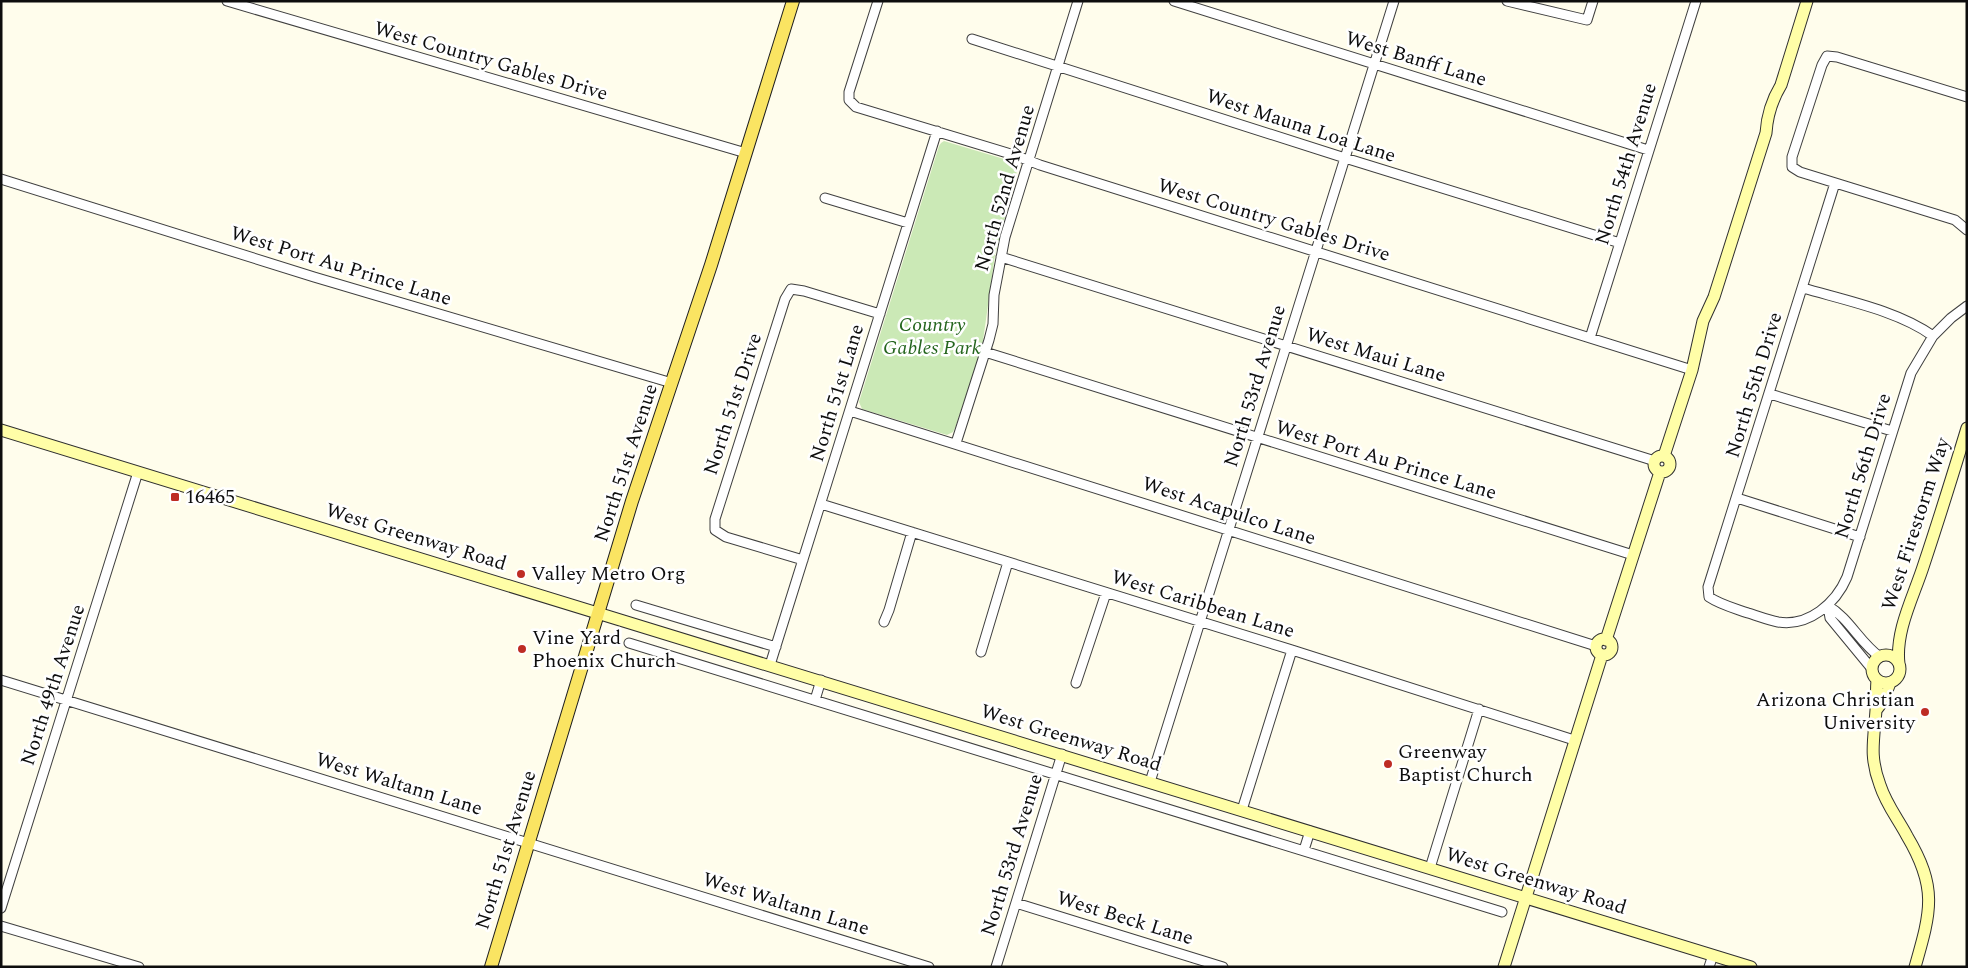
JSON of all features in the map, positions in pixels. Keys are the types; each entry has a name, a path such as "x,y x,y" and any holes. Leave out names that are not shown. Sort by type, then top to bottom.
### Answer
{"main road":[{"name":"North 51st Avenue","path":"491,967 632,501 711,265 793,1"},
{"path":"1504,967 1601,647 1634,555 1660,472 1655,467 1660,459 1692,370 1702,351 1711,322 1714,297 1766,133 1767,121 1774,96 1781,85 1808,1"},
{"name":"West Firestorm Way","path":"1899,664 1898,654 1901,630 1936,528 1967,428"},
{"name":"West Greenway Road","path":"1,430 821,680 1751,967"},
{"name":"West Firestorm Way","path":"1881,656 1890,648 1901,630"},
{"path":"1876,709 1883,701 1890,683 1899,676 1899,664 1891,656 1881,656 1875,661 1872,669 1873,674 1877,680 1883,683 1890,683"},
{"path":"1877,680 1872,740 1873,754 1880,784 1887,803 1916,851 1927,881 1929,916 1915,967"}],"street":[{"name":"West Country Gables Drive","path":"227,1 746,154"},
{"name":"West Country Gables Drive","path":"878,1 849,92 849,100 856,107 1692,370"},
{"name":"North 52nd Avenue","path":"956,443 993,324 994,295 1001,257 1028,161 1078,1"},
{"name":"West Banff Lane","path":"1174,1 1648,150"},
{"name":"North 53rd Avenue","path":"1150,782 1394,1"},
{"path":"1506,1 1587,20 1593,1"},
{"name":"North 54th Avenue","path":"1590,338 1696,1"},
{"name":"West Mauna Loa Lane","path":"972,39 1345,158 1620,243"},
{"path":"1967,97 1837,57 1827,56 1822,64 1792,157 1792,167 1800,172 1956,220 1967,230"},
{"name":"North 51st Lane","path":"770,665 938,132"},
{"name":"West Port Au Prince Lane","path":"1,179 324,280 672,383"},
{"name":"North 55th Drive","path":"1828,606 1818,613 1797,621 1779,622 1718,604 1709,597 1708,587 1835,183"},
{"path":"825,198 908,223"},
{"name":"West Maui Lane","path":"1001,257 1660,459"},
{"path":"1803,288 1902,318 1920,326 1933,336 1951,318 1967,306"},
{"name":"North 51st Drive","path":"803,560 726,537 715,530 715,519 730,471 785,299 791,289 804,291 880,314"},
{"name":"North 56th Drive","path":"1828,606 1841,592 1847,577 1911,373 1921,353 1933,336"},
{"name":"West Port Au Prince Lane","path":"985,352 1634,555"},
{"path":"1770,394 1892,431"},
{"name":"West Acapulco Lane","path":"850,411 1601,647"},
{"name":"North 49th Avenue","path":"1,908 138,472"},
{"path":"1736,498 1860,537"},
{"name":"West Caribbean Lane","path":"821,504 1292,650 1574,740"},
{"path":"884,622 912,532"},
{"path":"980,652 1008,562"},
{"path":"1076,683 1106,593"},
{"path":"636,605 776,647"},
{"path":"1828,606 1838,611 1872,652 1881,656"},
{"path":"1828,606 1830,618 1872,669"},
{"path":"1846,637 1854,630"},
{"name":"West Greenway Road","path":"629,643 1502,912"},
{"path":"1242,810 1292,650"},
{"name":"West Waltann Lane","path":"1,680 929,967"},
{"path":"815,700 821,680"},
{"path":"1430,868 1479,709"},
{"name":"North 53rd Avenue","path":"996,967 1062,754"},
{"path":"1304,850 1310,831"},
{"name":"West Beck Lane","path":"1016,903 1223,967"},
{"path":"1,926 139,967"},
{"path":"1709,967 1713,955"}],"green space":[{"name":"Country Gables Park","path":"944,141 1014,162 1018,167 995,255 982,348 955,428 953,432 947,435 862,409 859,402 939,146"}],"place":[{"name":"16465","path":"175,497"},
{"name":"Valley Metro Org","path":"521,574"},
{"name":"Vine Yard Phoenix Church","path":"522,649"},
{"name":"Arizona Christian University","path":"1925,712"},
{"name":"Greenway Baptist Church","path":"1388,764"}]}
